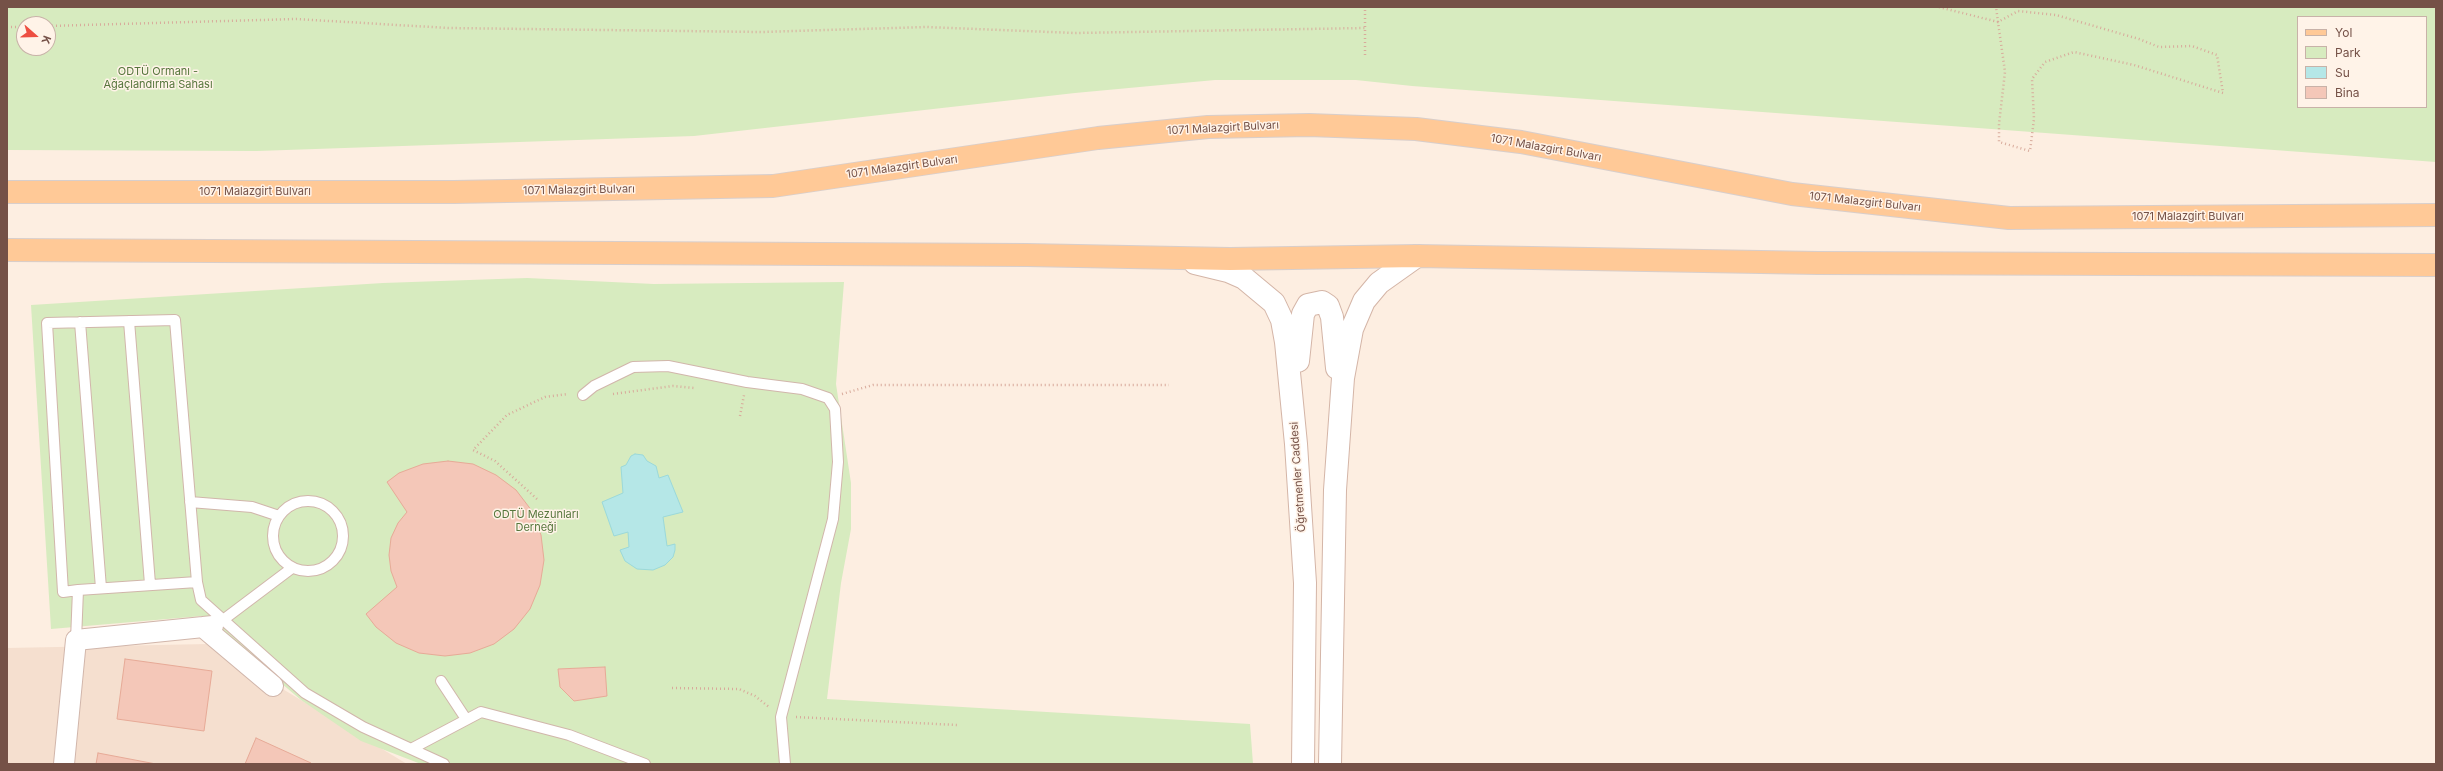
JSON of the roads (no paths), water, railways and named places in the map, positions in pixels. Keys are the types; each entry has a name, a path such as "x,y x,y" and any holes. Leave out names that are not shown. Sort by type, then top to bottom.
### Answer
{"main road":[{"name":"1071 Malazgirt Bulvarı","path":"7,192 454,192 773,186 1098,138 1208,127 1309,125 1416,129 1522,142 1792,194 2009,218 2436,215"},
{"path":"7,250 1019,255 1175,258 1417,256 1818,263 2436,265"},
{"path":"1330,764 1335,490 1342,378 1352,328 1364,301 1379,283 1417,256"},
{"name":"Öğretmenler Caddesi","path":"1175,258 1228,271 1258,288 1274,303 1282,320 1286,342 1294,419 1305,582 1303,764"},
{"path":"1294,419 1302,314 1308,305 1322,302 1328,306 1332,317 1340,417"}],"street":[{"path":"64,764 76,640 214,625 273,686"}],"lane":[{"path":"197,582 150,584 63,592 47,323 175,320 197,582 201,600 214,625 305,693 363,727 444,764"},
{"path":"129,321 150,584"},
{"path":"80,322 101,588"},
{"path":"583,395 594,386 633,367 668,366 747,382 802,389 828,398 835,409 838,462 834,519 781,717 785,764"},
{"path":"301,500 315,501 328,506 338,516 343,529 343,542 338,555 328,565 315,571 301,571 292,568 279,556 273,543 273,529 279,516 289,506 301,500"},
{"path":"190,502 252,507 279,516"},
{"path":"214,625 292,568"},
{"path":"76,640 78,590"},
{"path":"441,681 466,719"},
{"path":"411,749 481,712 569,735 645,764"}],"water":[{"path":"635,454 643,455 647,461 656,466 659,478 668,475 683,512 663,517 667,546 675,544 675,550 673,557 665,565 653,570 637,569 625,561 620,550 629,547 628,532 614,536 602,502 623,493 621,467 626,465 631,456"}],"park label":[{"name":"ODTÜ Ormanı - Ağaçlandırma Sahası","path":"158,78"},
{"name":"ODTÜ Mezunları Derneği","path":"536,521"}]}
